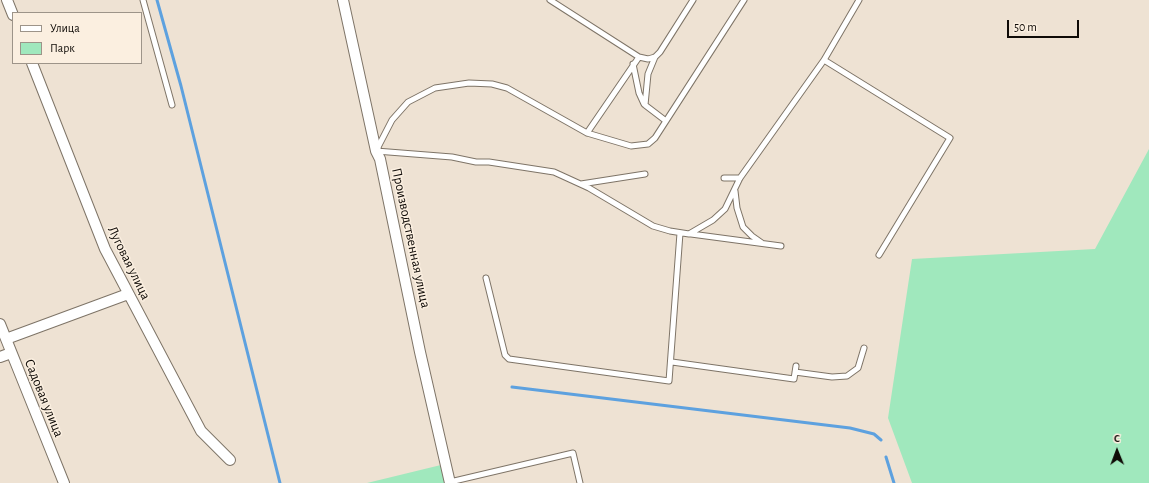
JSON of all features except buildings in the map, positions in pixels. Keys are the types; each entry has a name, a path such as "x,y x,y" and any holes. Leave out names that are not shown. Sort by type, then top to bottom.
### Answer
{"street":[{"path":"7,0 12,12"},
{"name":"Производственная улица","path":"343,0 376,151 380,159 420,352 450,482"},
{"name":"Луговая улица","path":"32,64 105,249 201,431 230,460"},
{"path":"6,339 128,294"},
{"name":"Садовая улица","path":"0,324 64,483"},
{"path":"0,357 11,353"}],"lane":[{"path":"143,0 172,105"},
{"path":"550,0 639,57 648,59 655,57"},
{"path":"646,106 647,81 655,57 660,52 692,0"},
{"path":"744,0 652,142 642,146 627,146 588,133 502,86 480,83 455,84 428,90 403,107 389,125 376,151 452,157 476,162 541,170 562,175 654,226 680,233 781,246"},
{"path":"689,234 720,215 725,209 740,178 824,60 859,0"},
{"path":"588,133 639,57"},
{"path":"824,60 950,138 879,255"},
{"path":"633,64 639,92 646,106 666,121"},
{"path":"580,184 645,174"},
{"path":"724,178 740,178"},
{"path":"735,190 737,208 743,227 752,236 765,244"},
{"path":"486,278 506,355 510,360 669,381 672,362 680,233"},
{"path":"795,372 832,377 847,376 858,368 864,348"},
{"path":"672,362 794,379 796,366"},
{"path":"450,482 573,454 580,483"}],"green space":[{"path":"1149,149 1149,483 912,483 888,418 912,259 1095,249"},
{"path":"445,464 450,483 367,483"}],"waterway":[{"path":"157,0 181,86 280,483"},
{"path":"512,387 850,428 874,434 881,440"},
{"path":"886,457 894,483"}]}
